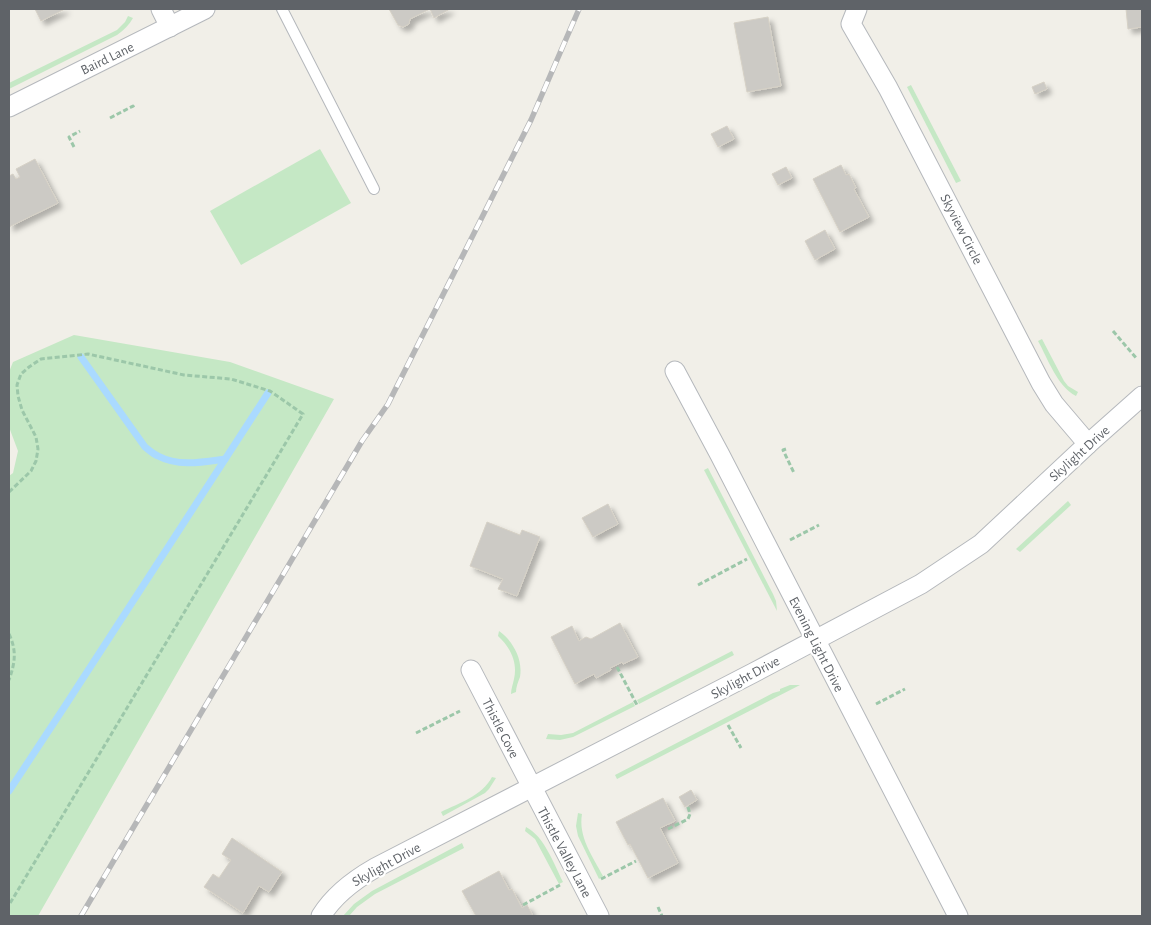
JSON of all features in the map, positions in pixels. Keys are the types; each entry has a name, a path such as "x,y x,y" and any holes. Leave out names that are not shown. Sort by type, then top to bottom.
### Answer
{"street":[{"path":"161,9 170,26"},
{"name":"Baird Lane","path":"9,107 206,9"},
{"name":"Skyview Circle","path":"857,9 851,24 888,88 1041,383 1054,404 1088,444"},
{"name":"Evening Light Drive","path":"675,371 720,454 958,916"},
{"name":"Skylight Drive","path":"321,916 336,896 359,877 753,673 921,584 958,561 980,544 1142,396"},
{"name":"Thistle Cove","path":"471,670 531,787"},
{"name":"Thistle Valley Lane","path":"531,787 599,916"}],"lane":[{"path":"282,9 374,189"}],"path":[{"path":"110,118 133,106 135,109"},
{"path":"74,147 69,137 80,131"},
{"path":"1113,331 1137,359"},
{"path":"9,492 31,471 36,461 38,449 36,437 22,410 17,385 21,374 41,360 88,354 184,375 231,379 270,391 303,414 9,905"},
{"path":"786,449 783,450 794,473"},
{"path":"790,540 819,525"},
{"path":"698,585 747,559"},
{"path":"9,634 13,644 15,659 14,668 9,680"},
{"path":"617,667 637,705"},
{"path":"876,704 905,689"},
{"path":"416,733 460,711"},
{"path":"728,725 740,748"},
{"path":"668,829 688,819 690,814 688,807"},
{"path":"600,880 636,861"},
{"path":"522,905 564,883"},
{"path":"658,907 662,916"}],"green space":[{"path":"128,16 133,18 117,35 9,89 9,83 117,30"},
{"path":"911,85 961,181 956,183 907,87"},
{"path":"320,149 351,203 241,265 210,211"},
{"path":"74,335 230,362 334,399 38,916 9,916 9,476 13,473 18,451 9,427 9,372 13,362"},
{"path":"1042,339 1064,381 1078,392 1076,396 1069,392 1058,379 1038,341"},
{"path":"708,468 773,594 777,611 704,470"},
{"path":"1068,501 1071,505 1020,552 1016,549"},
{"path":"499,631 513,645 520,664 520,677 516,692 511,694 515,673 514,661 506,645 498,636"},
{"path":"732,651 734,655 639,704 637,700"},
{"path":"790,685 800,685 617,779 615,775"},
{"path":"633,702 635,706 573,737 560,740 546,739 548,734 561,735 573,733"},
{"path":"492,777 496,778 485,793 443,816 441,812 476,794 488,784"},
{"path":"578,813 582,814 581,822 584,839 603,876 599,879 578,836 576,826"},
{"path":"526,827 543,844 563,882 559,884 535,839 525,831"},
{"path":"462,843 464,848 375,894 357,907 349,916 343,916 354,904 372,891"}],"building":[{"path":"35,9 65,9 41,21"},
{"path":"389,9 430,9 410,19 409,24 403,27 398,25"},
{"path":"430,9 450,9 434,18"},
{"path":"1126,9 1142,9 1142,27 1128,29"},
{"path":"768,17 781,86 747,92 734,23"},
{"path":"1044,82 1047,89 1035,94 1032,87"},
{"path":"727,126 734,139 718,147 711,134"},
{"path":"35,159 58,203 9,227 9,176 13,174 16,179 20,177 16,169"},
{"path":"841,165 846,175 849,174 856,188 854,189 869,217 840,232 813,179"},
{"path":"786,167 792,178 778,185 772,174"},
{"path":"825,230 835,249 815,260 805,241"},
{"path":"608,504 618,524 593,537 582,518"},
{"path":"487,522 520,535 522,530 540,537 517,596 498,589 503,579 470,566"},
{"path":"620,623 638,657 610,668 611,670 596,678 594,674 575,684 551,637 572,626 579,641 586,637 591,639"},
{"path":"691,790 697,800 685,807 679,797"},
{"path":"663,798 675,821 660,828 678,863 648,878 616,822"},
{"path":"232,838 282,872 269,892 259,886 243,913 204,887 213,874 219,878 231,860 222,854"},
{"path":"499,871 509,890 512,889 522,908 527,905 533,916 476,916 462,891"}],"waterway":[{"path":"81,357 145,447 153,453 174,462 183,463 225,459"},
{"path":"9,791 268,393"}],"railway":[{"path":"81,916 362,441 388,404 531,120 579,9"}]}
